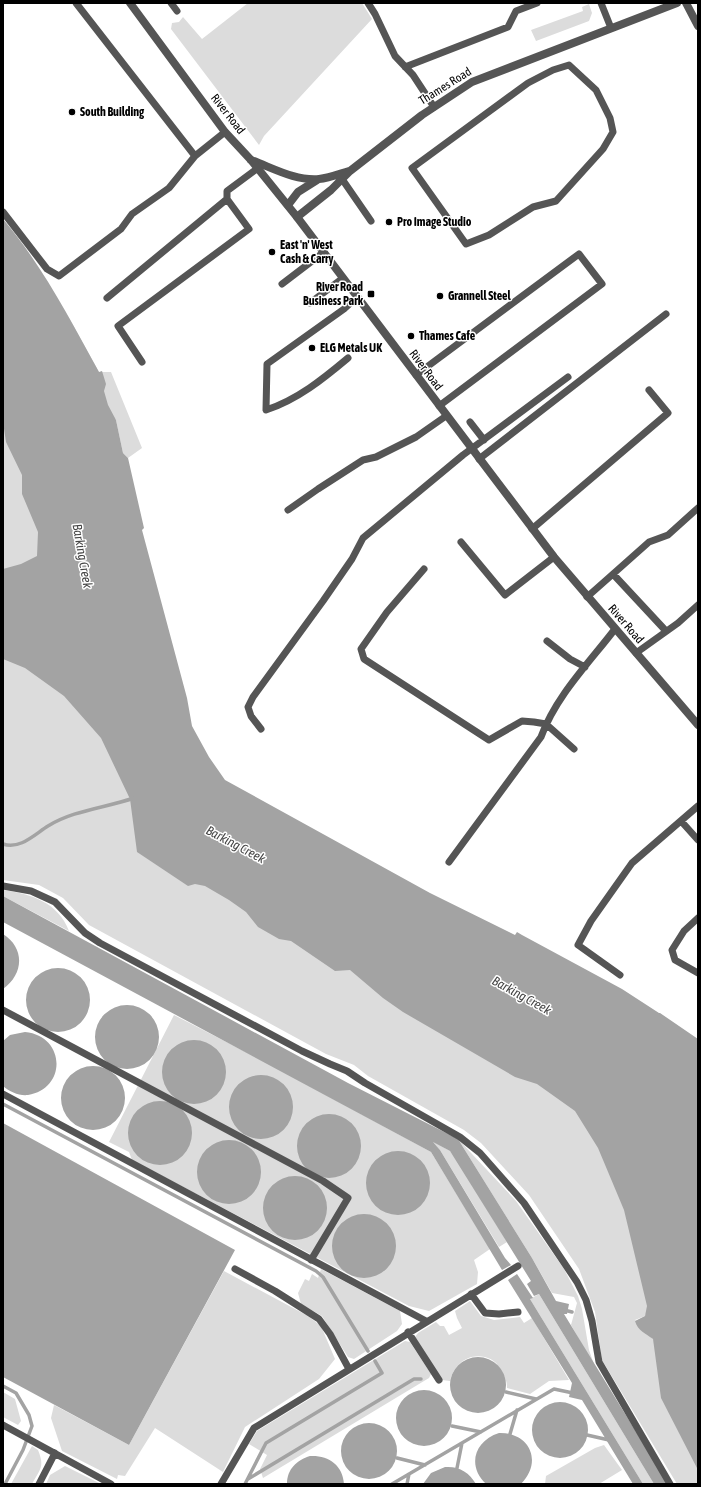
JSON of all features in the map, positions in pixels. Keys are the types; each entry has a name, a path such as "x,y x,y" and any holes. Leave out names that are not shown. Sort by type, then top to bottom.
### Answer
{"street":[{"name":"River Road","path":"130,3 225,132 258,168 288,205 554,557 614,629 698,725"},
{"name":"Thames Road","path":"297,217 331,190 350,171 434,107 472,82 677,3"},
{"path":"686,3 698,26"},
{"path":"251,160 287,174 304,178 320,179"},
{"path":"288,205 298,192 320,179 350,171"}],"lane":[{"path":"76,3 195,156"},
{"path":"171,3 177,11"},
{"path":"368,3 375,14 395,56 413,75 434,107"},
{"path":"405,67 508,27 516,11 537,3"},
{"path":"601,3 611,28"},
{"path":"570,65 596,90 610,118 613,132 603,149 556,201 533,207 489,234 466,244 412,168 528,83 553,70 570,65"},
{"path":"3,212 47,269 59,276 121,229 132,214 169,188 195,156 225,132"},
{"path":"142,362 118,326 249,229 227,199 227,191 258,168"},
{"path":"342,179 371,221"},
{"path":"107,298 227,199"},
{"path":"282,284 324,252"},
{"path":"416,375 579,254 602,284 439,406"},
{"path":"310,303 342,278"},
{"path":"348,358 311,388 276,407 266,410 267,364 344,309 357,297"},
{"path":"479,459 666,314"},
{"path":"262,729 251,716 248,707 253,697 352,560 363,538 472,449 568,377"},
{"path":"532,529 668,413 649,390"},
{"path":"288,510 363,460 376,457 416,436 446,416"},
{"path":"470,422 484,440"},
{"path":"587,597 649,542 668,535 698,508"},
{"path":"460,542 505,595 554,557"},
{"path":"424,569 387,612 361,648 364,659 489,740 522,721 546,724 574,749"},
{"path":"613,574 666,631"},
{"path":"636,653 698,606"},
{"path":"449,862 541,737 546,724 562,696 614,629"},
{"path":"547,641 570,659 585,667"},
{"path":"620,974 578,945 591,921 632,863 698,806"},
{"path":"681,821 698,840"},
{"path":"3,886 31,891 55,902 85,933 100,943 302,1051 347,1071 365,1083 460,1137 480,1153 524,1203 577,1282 586,1300 592,1321 599,1362 670,1484"},
{"path":"698,918 684,931 672,950 675,960 698,973"},
{"path":"3,1010 316,1178 348,1198 311,1260"},
{"path":"3,1094 426,1321"},
{"path":"225,1483 254,1428 408,1332 518,1266"},
{"path":"235,1269 275,1291 319,1319 330,1334 349,1369"},
{"path":"471,1294 485,1313 499,1314 518,1312"},
{"path":"408,1332 439,1380"},
{"path":"3,1425 111,1484"},
{"path":"38,1484 55,1453"}],"shaded area":[{"path":"248,3 362,3 372,19 264,136 259,145 171,29 172,23 179,22 183,17 202,39"},
{"path":"589,4 592,13 589,21 536,41 531,30 583,11 582,7"},
{"path":"68,316 99,372 111,372 142,448 128,458 123,453 116,420 103,406"},
{"path":"3,321 58,534 3,618"},
{"path":"3,620 571,1083 666,1267 645,1316 635,1320 653,1339 698,1417 698,1484 677,1484 602,1360 595,1312 579,1269 529,1195 481,1143 464,1130 368,1076 354,1065 326,1054 89,925 63,898 39,885 3,880"},
{"path":"3,890 33,897 51,906 64,921 69,931 3,896"},
{"path":"174,1015 269,1064 431,1152 490,1249 474,1260 478,1272 477,1284 429,1311 409,1306 132,1160 129,1152 109,1142"},
{"path":"458,1139 516,1201 564,1269 578,1296 582,1309 589,1350 595,1367 571,1325 577,1303 574,1297 552,1293"},
{"path":"432,1141 450,1151 456,1159 507,1242 499,1247 440,1150"},
{"path":"321,1269 400,1311 402,1324 397,1331 354,1359 348,1357 322,1316 301,1304 298,1293 305,1279 309,1281 312,1274 318,1278"},
{"path":"224,1271 308,1316 321,1326 335,1359 319,1379 245,1427 223,1472 155,1428 125,1476 118,1475 117,1479 62,1451 51,1418 54,1405 129,1445"},
{"path":"539,1294 654,1484 643,1484 530,1299"},
{"path":"470,1301 481,1316 494,1320 520,1317 524,1323 532,1318 569,1380 549,1381 530,1394 507,1388 505,1377 496,1363 488,1358 478,1356 467,1359 458,1365 450,1381 442,1380 415,1337 418,1333 436,1322 440,1326 444,1326 449,1335 462,1328 455,1311"},
{"path":"405,1341 410,1342 431,1374 429,1378 263,1478 260,1469 267,1455 249,1444 257,1431"},
{"path":"3,1392 15,1399 21,1421 18,1425 3,1417"},
{"path":"604,1445 622,1470 599,1484 545,1484 546,1476 595,1448"},
{"path":"32,1446 38,1450 41,1460 41,1468 32,1484 11,1484"},
{"path":"65,1466 101,1484 46,1484 50,1475"}],"water":[{"name":"Barking Creek","path":"3,219 43,274 99,372 102,371 106,384 104,391 108,405 116,420 123,453 128,458 144,528 142,530 187,698 192,726 209,757 225,780 430,893 515,935 517,932 622,989 698,1039 698,1470 661,1398 653,1339 640,1330 635,1321 645,1316 647,1306 624,1210 598,1148 575,1111 537,1084 515,1077 403,1012 383,998 350,970 335,971 291,941 279,939 258,927 246,912 229,900 205,886 195,884 188,886 137,852 130,799 101,738 64,696 25,668 3,659 3,569 21,564 37,556 38,532 22,494 22,475 6,442 3,422"},
{"path":"3,896 348,1083 458,1139 532,1258 556,1301 569,1304 567,1314 564,1314 668,1484 654,1484 539,1294 534,1296 527,1284 531,1281 450,1151 433,1142 440,1150 505,1258 511,1265 502,1270 431,1152 3,922"},
{"path":"3,934 15,946 19,961 15,976 3,989"},
{"path":"58,968 76,974 84,982 90,1000 84,1018 76,1026 58,1032 40,1026 32,1018 26,1000 32,982 40,974"},
{"path":"127,1005 145,1011 153,1019 159,1037 153,1055 145,1063 127,1069 109,1063 101,1055 95,1037 101,1019 109,1011"},
{"path":"25,1032 38,1036 48,1043 54,1052 56,1063 55,1073 50,1083 41,1091 28,1095 21,1095 3,1086 3,1041 10,1035"},
{"path":"194,1040 212,1046 220,1054 226,1072 220,1090 212,1098 194,1104 176,1098 168,1090 162,1072 168,1054 176,1046"},
{"path":"93,1066 111,1072 119,1080 125,1098 119,1116 111,1124 93,1130 75,1124 67,1116 61,1098 67,1080 75,1072"},
{"path":"261,1075 279,1081 287,1089 293,1107 287,1125 279,1133 261,1139 243,1133 235,1125 229,1107 235,1089 243,1081"},
{"path":"160,1101 178,1107 186,1115 192,1133 186,1151 178,1159 160,1165 142,1159 134,1151 128,1133 134,1115 142,1107"},
{"path":"329,1114 347,1120 355,1128 361,1146 355,1164 347,1172 329,1178 311,1172 303,1164 297,1146 303,1128 311,1120"},
{"path":"3,1123 235,1250 129,1445 3,1377"},
{"path":"229,1140 247,1146 255,1154 261,1172 255,1190 247,1198 229,1204 211,1198 203,1190 197,1172 203,1154 211,1146"},
{"path":"398,1151 416,1157 424,1165 430,1183 424,1201 416,1209 398,1215 380,1209 372,1201 366,1183 372,1165 380,1157"},
{"path":"295,1176 313,1182 321,1190 327,1208 321,1226 313,1234 295,1240 277,1234 269,1226 263,1208 269,1190 277,1182"},
{"path":"364,1214 382,1220 390,1228 396,1246 390,1264 382,1272 364,1278 346,1272 338,1264 332,1246 338,1228 346,1220"},
{"path":"517,1274 533,1298 530,1299 643,1484 633,1484 582,1400 569,1397 572,1383 508,1280"},
{"path":"472,1357 484,1357 494,1361 502,1369 506,1379 506,1391 502,1401 494,1409 484,1413 472,1413 462,1409 454,1401 450,1391 450,1379 454,1369 462,1361"},
{"path":"418,1390 430,1390 440,1394 448,1402 452,1412 452,1424 448,1434 440,1442 430,1446 418,1446 408,1442 400,1434 396,1424 396,1412 400,1402 408,1394"},
{"path":"554,1402 566,1402 576,1406 584,1414 588,1424 588,1436 584,1446 576,1454 566,1458 554,1458 544,1454 536,1446 532,1436 532,1424 536,1414 544,1406"},
{"path":"363,1423 375,1423 385,1427 393,1435 397,1445 397,1457 393,1467 385,1475 375,1479 363,1479 353,1475 345,1467 341,1457 341,1445 345,1435 353,1427"},
{"path":"499,1433 519,1437 530,1450 532,1458 531,1467 528,1475 521,1484 486,1484 476,1470 475,1462 479,1448 490,1437"},
{"path":"310,1456 323,1457 333,1462 341,1471 344,1484 287,1484 287,1479 294,1466 301,1460"},
{"path":"445,1467 459,1469 467,1473 476,1484 423,1484 431,1473"}],"waterway":[{"path":"3,844 15,845 21,843 33,837 48,826 68,816 134,798"},
{"path":"3,1104 316,1271 323,1277 368,1351"},
{"path":"564,1310 572,1312"},
{"path":"245,1484 266,1443 382,1373 375,1361"},
{"path":"248,1479 414,1379 421,1379"},
{"path":"3,1386 16,1393 29,1415 32,1426 23,1450 5,1484"},
{"path":"392,1484 554,1389 573,1393"},
{"path":"506,1392 536,1399"},
{"path":"510,1434 517,1410"},
{"path":"452,1426 481,1432"},
{"path":"587,1435 609,1440"},
{"path":"457,1468 462,1443"},
{"path":"397,1458 425,1465"},
{"path":"407,1484 409,1474"}],"place":[{"name":"South Building","path":"72,112"},
{"name":"Pro Image Studio","path":"389,222"},
{"name":"East 'n' West Cash & Carry","path":"272,252"},
{"name":"River Road Business Park","path":"371,294"},
{"name":"Grannell Steel","path":"440,296"},
{"name":"Thames Cafe","path":"411,336"},
{"name":"ELG Metals UK","path":"312,348"}]}
